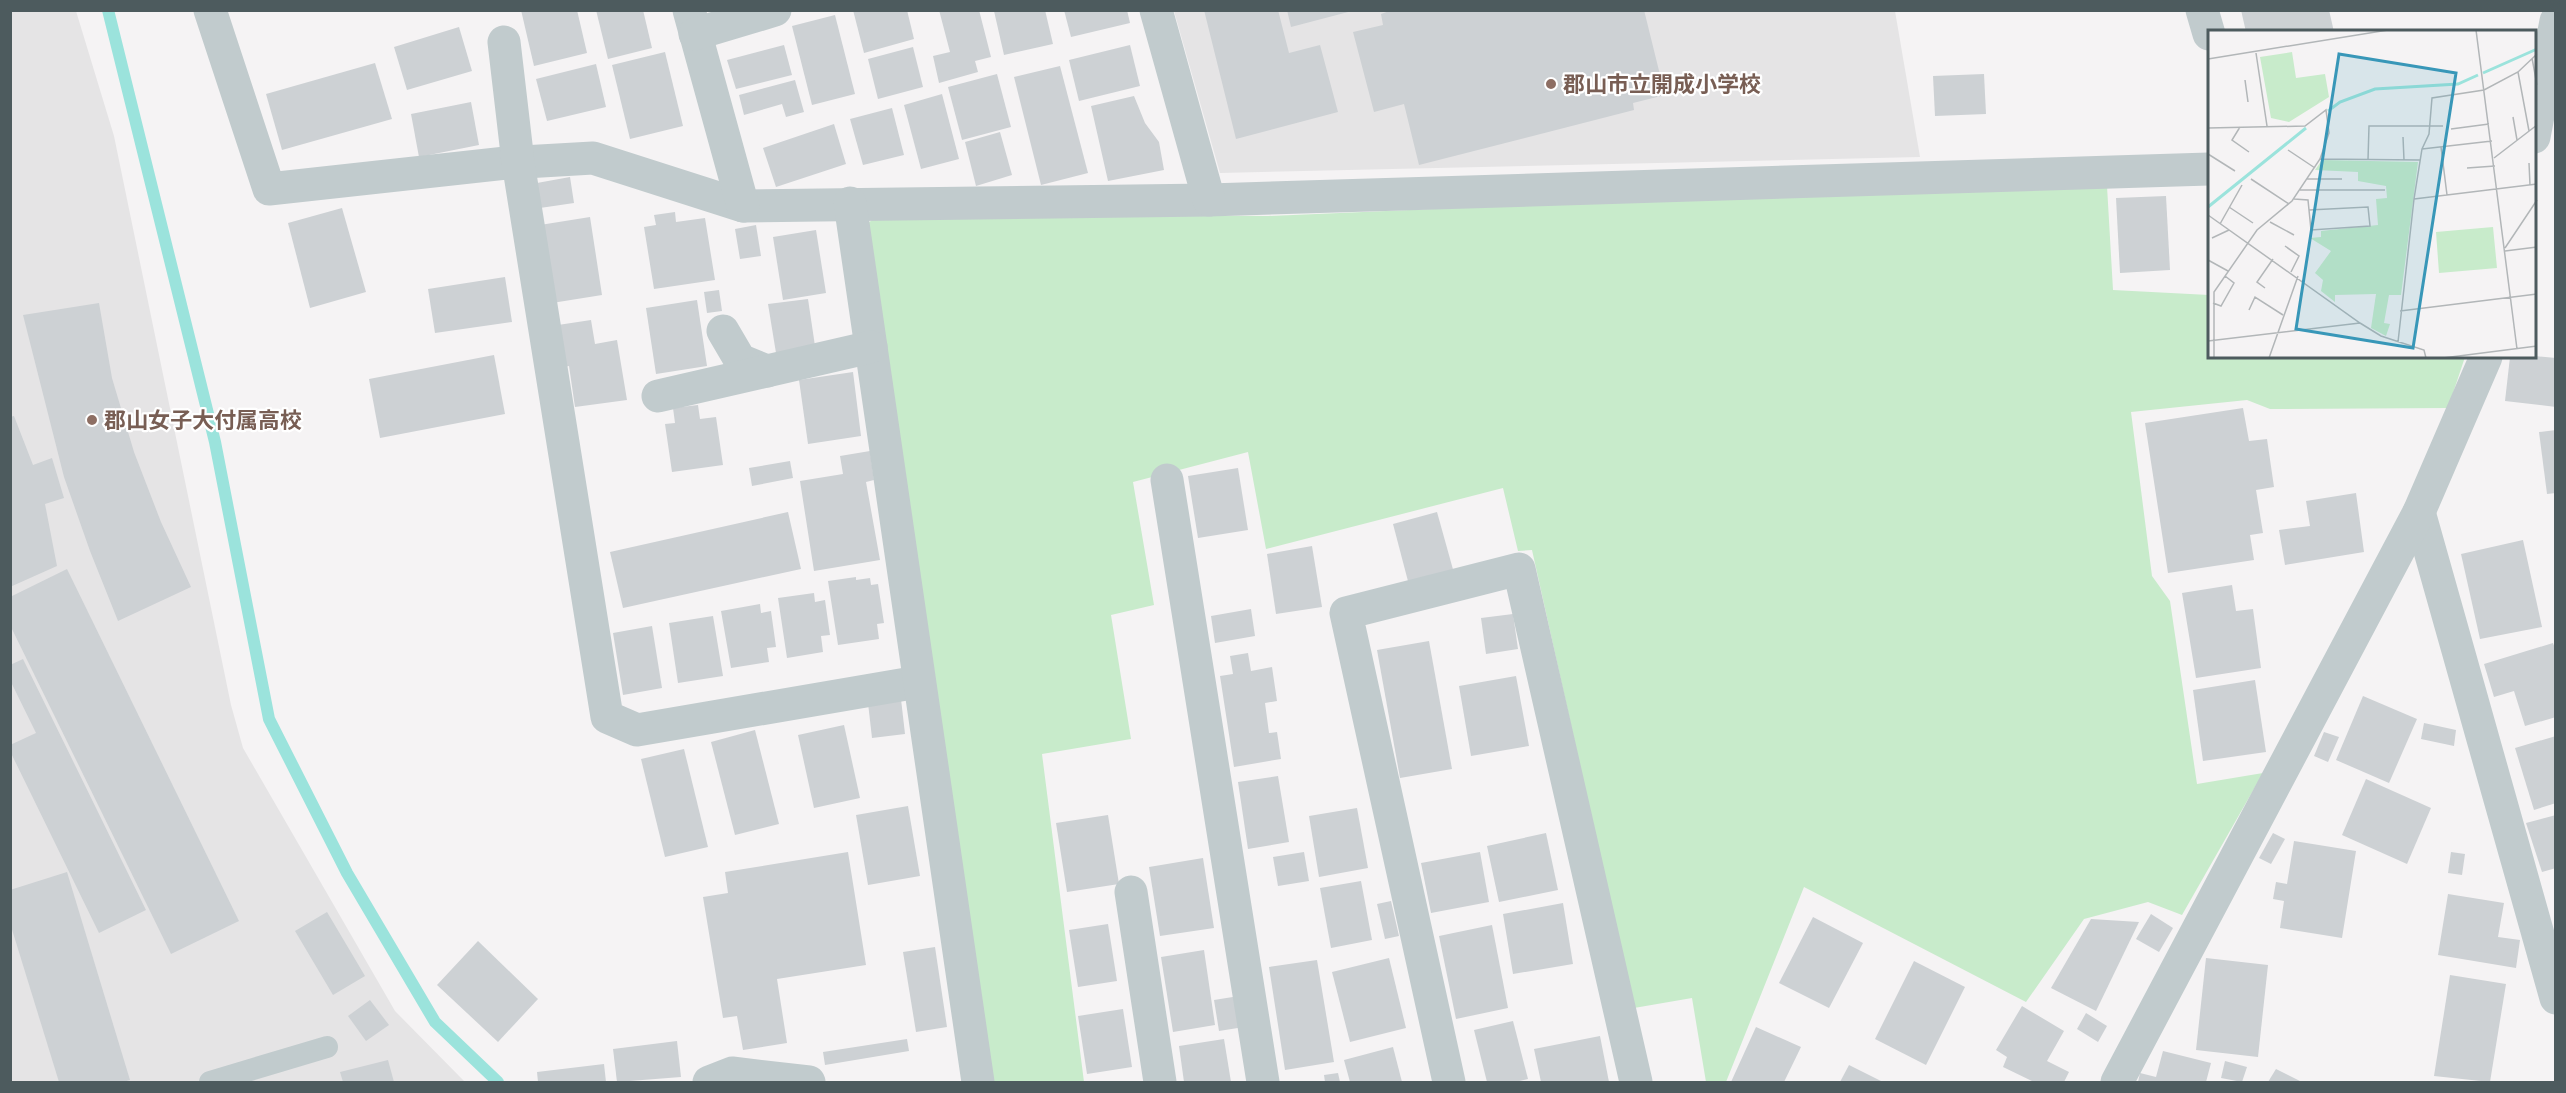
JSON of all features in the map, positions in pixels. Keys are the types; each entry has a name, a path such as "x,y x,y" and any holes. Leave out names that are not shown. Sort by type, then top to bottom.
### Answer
{"street":[{"path":"210,10 269,189 518,162 592,158 743,206 1209,200 2208,169"},
{"path":"743,206 692,22 775,10"},
{"path":"1156,10 1209,200"},
{"path":"2202,10 2208,31"},
{"path":"2536,132 2556,21"},
{"path":"504,42 518,162 607,717 638,730 918,682"},
{"path":"850,203 978,1083"},
{"path":"723,331 740,360 766,371"},
{"path":"658,396 871,347"},
{"path":"2117,1083 2419,512 2486,358"},
{"path":"1167,480 1263,1083"},
{"path":"2419,512 2556,998"},
{"path":"1449,1083 1346,613 1519,570 1636,1083"},
{"path":"1131,892 1160,1083"},
{"path":"709,1083 732,1073 809,1083"}],"lane":[{"path":"210,1083 327,1047"}],"shaded area":[{"name":"郡山女子大付属高校","path":"10,11 76,11 114,136 231,705 243,748 395,1011 465,1082 11,1082"},
{"name":"郡山市立開成小学校","path":"1174,11 1895,11 1920,157 1220,173"}],"green space":[{"path":"2107,186 2113,290 2208,295 2208,358 2465,358 2448,408 2270,409 2247,400 2131,412 2152,576 2170,601 2197,784 2263,773 2182,915 2148,902 2084,919 2026,1002 1804,887 1726,1082 1706,1082 1692,998 1634,1008 1532,550 1518,551 1503,488 1266,549 1248,452 1133,482 1154,605 1111,615 1131,739 1042,754 1084,1082 988,1082 866,225 879,214 1268,216 1881,190"}],"building":[{"path":"521,10 577,10 587,53 534,66"},
{"path":"596,10 643,10 652,48 608,59"},
{"path":"853,10 907,10 914,39 864,53"},
{"path":"939,10 979,10 991,57 975,61 978,72 939,83 933,56 950,52"},
{"path":"1045,10 1053,44 1004,55 994,11"},
{"path":"1064,10 1127,10 1130,23 1071,37"},
{"path":"1204,10 1278,10 1289,53 1320,45 1338,112 1236,139"},
{"path":"1287,10 1352,10 1352,11 1291,27"},
{"path":"1392,10 1644,10 1665,95 1633,103 1634,110 1419,165 1404,104 1374,112 1353,32 1383,25 1381,14"},
{"path":"2241,10 2329,10 2334,30 2246,30"},
{"path":"835,15 855,94 812,105 792,26"},
{"path":"459,27 472,71 407,90 394,47"},
{"path":"784,45 792,75 736,89 727,60"},
{"path":"1130,45 1140,86 1079,101 1069,60"},
{"path":"913,47 923,87 878,99 868,59"},
{"path":"665,52 683,126 630,139 612,65"},
{"path":"375,63 392,119 282,150 266,94"},
{"path":"596,64 606,107 547,121 536,79"},
{"path":"1060,66 1088,173 1041,185 1014,77"},
{"path":"997,74 1011,127 962,140 948,87"},
{"path":"1984,74 1986,114 1935,116 1933,76"},
{"path":"795,80 804,112 786,117 782,104 744,115 739,95"},
{"path":"942,94 959,159 921,169 904,105"},
{"path":"1134,96 1145,123 1159,142 1164,170 1108,181 1091,106"},
{"path":"471,102 479,145 419,157 411,114"},
{"path":"892,108 904,155 863,165 850,119"},
{"path":"834,124 846,164 776,187 763,148"},
{"path":"1000,132 1012,175 976,186 965,142"},
{"path":"570,177 574,203 540,208 537,183"},
{"path":"2166,196 2170,270 2120,273 2116,198"},
{"path":"342,208 366,292 310,308 288,223"},
{"path":"675,212 676,222 705,218 715,280 654,289 644,227 656,225 654,215"},
{"path":"590,217 602,295 552,303 540,225"},
{"path":"756,225 761,256 740,259 735,229"},
{"path":"816,230 826,293 783,300 773,237"},
{"path":"505,277 512,322 435,333 428,289"},
{"path":"719,290 722,311 707,313 704,292"},
{"path":"808,299 815,346 776,353 768,304"},
{"path":"697,300 707,366 656,374 646,308"},
{"path":"99,303 112,378 134,452 161,522 191,587 118,621 64,477 23,315"},
{"path":"591,320 595,344 617,340 627,400 575,407 569,366 564,367 558,325"},
{"path":"494,355 505,414 380,438 369,379"},
{"path":"2536,356 2556,358 2556,407 2505,401 2510,358 2536,358"},
{"path":"853,372 861,436 808,444 799,380"},
{"path":"698,405 700,419 716,417 723,465 672,472 665,424 675,423 673,408"},
{"path":"2243,408 2249,441 2267,439 2274,487 2256,490 2263,533 2250,535 2254,560 2168,573 2145,423"},
{"path":"14,416 33,465 52,458 64,498 45,504 57,566 10,587 10,417"},
{"path":"2556,430 2556,493 2547,494 2539,432"},
{"path":"870,451 874,480 866,482 880,560 814,571 800,481 843,474 840,456"},
{"path":"790,461 793,478 752,486 749,468"},
{"path":"1238,468 1248,530 1198,538 1188,476"},
{"path":"2356,493 2364,552 2285,565 2279,530 2310,526 2306,501"},
{"path":"788,512 801,569 623,608 610,552"},
{"path":"1437,512 1454,573 1409,585 1393,524"},
{"path":"2523,540 2542,627 2480,639 2461,554"},
{"path":"1312,546 1322,607 1276,614 1267,554"},
{"path":"67,569 239,921 171,954 10,625 10,597"},
{"path":"856,577 856,580 870,578 871,585 878,584 884,623 877,624 879,639 838,645 828,581"},
{"path":"2232,585 2236,611 2253,609 2261,668 2196,678 2182,593"},
{"path":"814,593 815,602 825,600 830,635 821,636 823,652 787,658 778,598"},
{"path":"760,604 761,613 771,611 776,647 767,648 769,662 731,668 721,611"},
{"path":"1251,609 1255,636 1215,643 1211,616"},
{"path":"1513,614 1518,649 1486,654 1481,618"},
{"path":"713,616 723,676 678,683 669,623"},
{"path":"652,626 662,688 623,695 613,633"},
{"path":"1429,641 1452,769 1400,778 1377,650"},
{"path":"2553,643 2556,651 2556,717 2525,726 2514,691 2494,697 2484,664"},
{"path":"1248,653 1251,671 1272,667 1277,701 1265,703 1269,733 1277,732 1281,759 1234,767 1220,676 1233,674 1230,656"},
{"path":"23,659 146,910 99,933 10,751 10,745 36,733 10,680 10,665"},
{"path":"1516,676 1529,746 1471,756 1459,686"},
{"path":"2255,680 2266,752 2203,761 2193,690"},
{"path":"2363,696 2417,719 2389,783 2336,760"},
{"path":"901,699 905,734 872,738 868,703"},
{"path":"2424,723 2456,730 2454,746 2421,739"},
{"path":"844,725 860,798 814,808 798,735"},
{"path":"755,730 779,824 735,835 711,742"},
{"path":"2324,732 2339,737 2328,762 2314,756"},
{"path":"2556,736 2556,803 2534,810 2515,748"},
{"path":"684,749 708,847 665,857 641,759"},
{"path":"1278,776 1289,842 1248,849 1238,782"},
{"path":"2366,779 2431,808 2407,864 2342,835"},
{"path":"908,806 920,876 868,885 856,815"},
{"path":"1357,808 1368,868 1319,877 1309,816"},
{"path":"1108,815 1119,884 1067,892 1056,823"},
{"path":"2556,815 2556,868 2542,872 2526,823"},
{"path":"1546,833 1558,890 1499,902 1487,846"},
{"path":"2273,833 2285,839 2271,864 2259,858"},
{"path":"2294,841 2356,851 2342,938 2280,928 2284,901 2273,899 2276,882 2287,884"},
{"path":"848,852 866,965 777,979 787,1043 743,1050 737,1016 723,1018 703,897 728,893 725,872"},
{"path":"1304,852 1309,881 1278,886 1273,857"},
{"path":"1480,852 1489,902 1431,913 1421,863"},
{"path":"2451,852 2465,854 2462,875 2448,873"},
{"path":"1203,858 1214,928 1160,936 1149,867"},
{"path":"67,872 130,1080 123,1082 59,1082 10,923 10,890"},
{"path":"1361,881 1372,940 1331,948 1320,888"},
{"path":"2448,894 2504,903 2498,937 2520,940 2516,968 2438,955"},
{"path":"1391,901 1399,936 1385,939 1377,904"},
{"path":"1563,903 1573,964 1513,974 1503,914"},
{"path":"327,912 365,976 333,995 295,931"},
{"path":"2151,914 2173,928 2159,952 2136,939"},
{"path":"1813,917 1863,943 1829,1008 1779,983"},
{"path":"2091,919 2139,922 2096,1011 2051,988"},
{"path":"1108,924 1117,981 1078,987 1069,930"},
{"path":"1492,925 1508,1008 1456,1019 1439,936"},
{"path":"478,941 538,999 498,1042 437,985"},
{"path":"935,947 947,1027 916,1032 903,952"},
{"path":"1204,950 1215,1025 1173,1032 1161,957"},
{"path":"1389,958 1406,1028 1350,1042 1332,972"},
{"path":"2206,958 2268,965 2258,1057 2196,1050"},
{"path":"1317,960 1334,1062 1285,1070 1269,967"},
{"path":"1914,961 1965,987 1926,1065 1875,1039"},
{"path":"2450,975 2506,984 2490,1082 2434,1076"},
{"path":"1239,996 1244,1027 1219,1031 1214,1000"},
{"path":"370,1000 389,1025 366,1041 348,1016"},
{"path":"2022,1006 2064,1031 2047,1061 2069,1072 2064,1082 2034,1082 2003,1067 2007,1057 1996,1050"},
{"path":"1123,1009 1132,1067 1087,1074 1078,1016"},
{"path":"2086,1013 2107,1026 2098,1042 2077,1029"},
{"path":"1513,1021 1528,1079 1515,1082 1487,1082 1474,1030"},
{"path":"1756,1027 1801,1047 1784,1082 1731,1082"},
{"path":"1600,1036 1609,1082 1541,1082 1534,1049"},
{"path":"907,1039 909,1051 825,1065 823,1052"},
{"path":"1224,1039 1231,1082 1184,1082 1179,1046"},
{"path":"677,1041 681,1077 617,1082 613,1049"},
{"path":"1393,1047 1402,1082 1350,1082 1344,1060"},
{"path":"2163,1051 2211,1063 2206,1082 2138,1082 2140,1073 2156,1077"},
{"path":"388,1060 394,1082 343,1082 340,1072"},
{"path":"2225,1061 2247,1067 2242,1082 2221,1078"},
{"path":"604,1064 606,1082 538,1082 537,1072"},
{"path":"1849,1065 1883,1082 1840,1082"},
{"path":"2276,1069 2302,1082 2268,1082"},
{"path":"1338,1073 1340,1082 1325,1082 1324,1075"}],"waterway":[{"path":"108,10 215,442 269,719 347,873 435,1022 498,1082"}],"place":[{"name":"郡山市立開成小学校","path":"1551,84"},
{"name":"郡山女子大付属高校","path":"92,420"}]}
